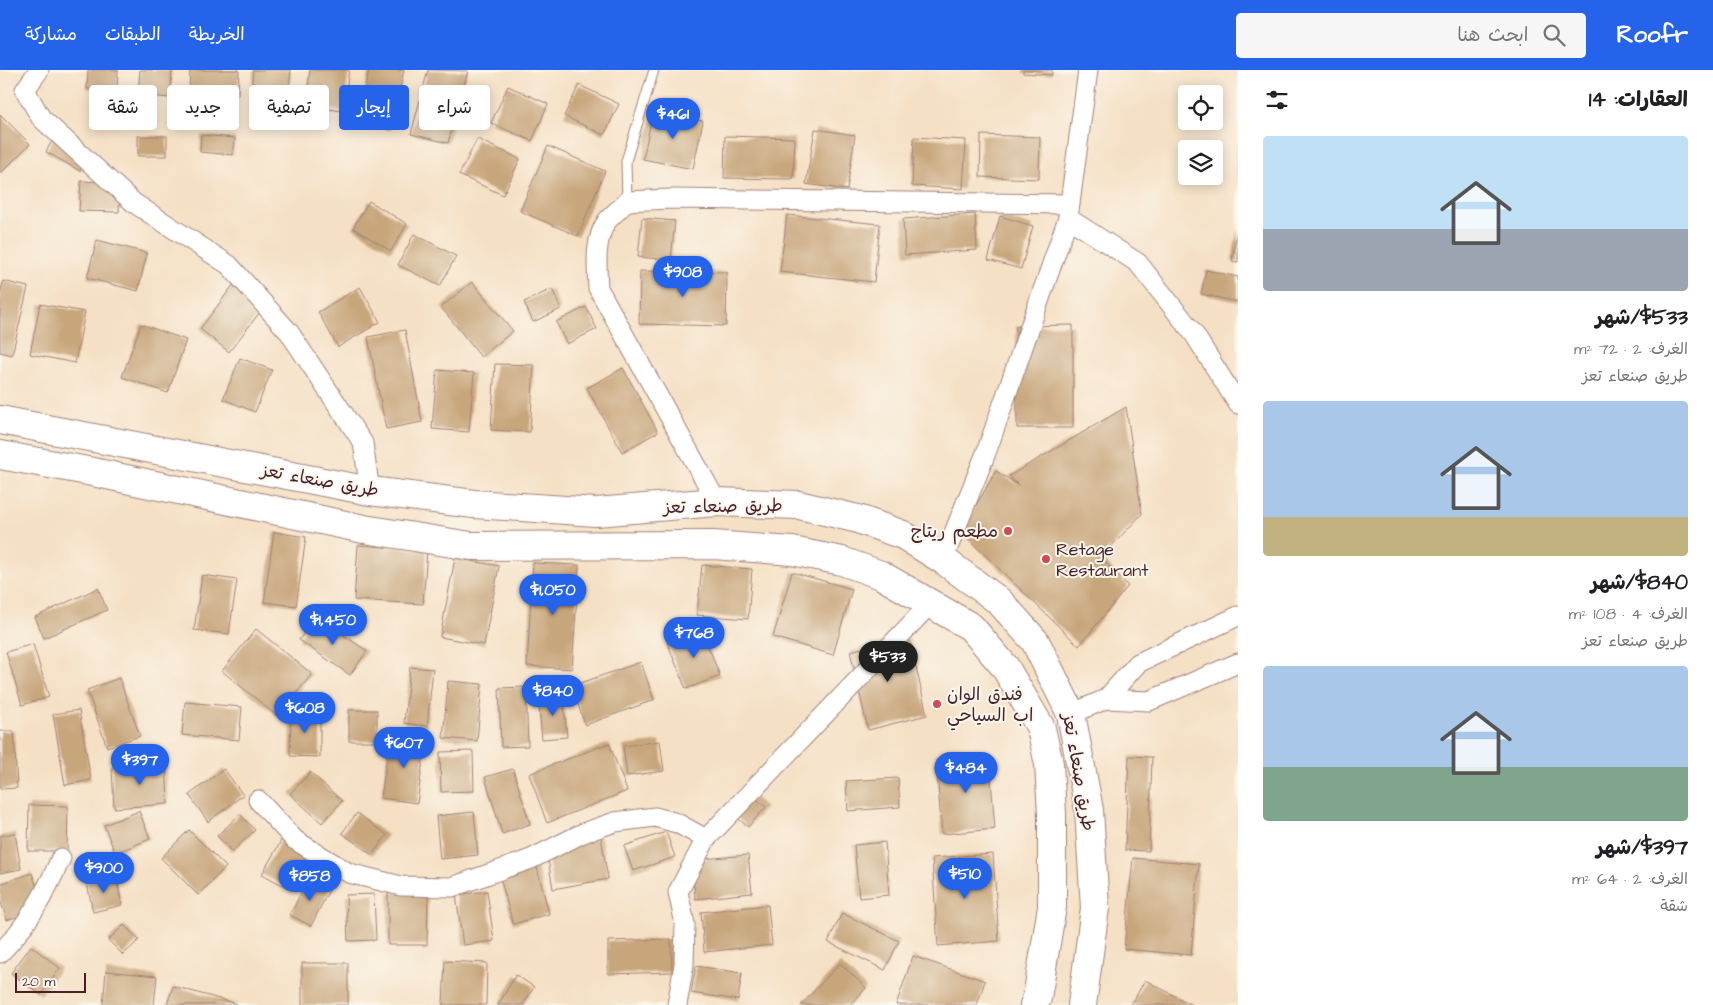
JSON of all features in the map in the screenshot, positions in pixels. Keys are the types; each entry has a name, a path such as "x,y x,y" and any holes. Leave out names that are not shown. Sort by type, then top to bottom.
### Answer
{"highway":[{"name":"طريق صنعاء تعز","path":"0,420 370,490 474,504 596,512 717,502 799,504 858,519 903,535 943,560 999,601 1035,641 1071,714 1089,810 1096,908 1082,1005"},
{"name":"طريق صنعاء تعز","path":"0,455 88,471 364,529 471,546 713,545 792,551 842,561 882,575 971,627 1005,667 1041,728 1049,764 1052,907 1037,998 1034,1005"},
{"path":"1041,728 1071,714"}],"street":[{"path":"39,70 25,90 41,118 134,203 229,265 289,332 363,443 370,490"},
{"path":"943,560 986,453 1069,211 1088,70"},
{"path":"717,502 598,288 596,264 600,239 606,222 627,201 670,199 1069,211 1138,263 1194,334 1238,404"},
{"path":"677,1005 684,964 685,924 678,892 706,839 931,602"},
{"path":"1106,699 1138,662 1238,616"},
{"path":"1071,714 1106,699 1149,701 1238,663"},
{"path":"258,800 295,840 349,873 401,886 452,888 531,859 583,832 615,822 655,817 677,823 706,839"},
{"path":"0,953 17,936 46,892 61,858"}],"lane":[{"path":"627,201 626,161 654,70"}],"building":[{"path":"88,70 118,70 117,85 89,85 89,89 87,89"},
{"path":"140,70 172,70 171,85 167,85 167,98 157,97 157,85 139,85"},
{"path":"190,70 239,70 238,85 189,85"},
{"path":"253,70 291,70 290,85 252,85"},
{"path":"310,70 349,70 347,85 339,85 339,110 329,109 329,85 308,85"},
{"path":"369,70 404,70 401,85 366,85"},
{"path":"428,70 468,71 464,85 424,85"},
{"path":"1023,70 1052,70 1052,75 1023,73"},
{"path":"579,85 619,104 604,135 564,116"},
{"path":"508,86 548,104 532,141 491,123"},
{"path":"419,104 419,130 452,130 448,143 411,134"},
{"path":"653,111 703,121 693,169 643,159"},
{"path":"0,114 30,144 0,174"},
{"path":"815,129 855,135 847,190 806,184"},
{"path":"56,133 90,151 80,171 46,152"},
{"path":"201,135 235,138 233,155 200,152"},
{"path":"981,135 1040,137 1039,179 980,177"},
{"path":"138,136 167,136 167,156 138,156"},
{"path":"725,136 795,138 793,179 724,178"},
{"path":"914,137 966,140 963,189 912,186"},
{"path":"477,139 520,159 503,195 459,175"},
{"path":"548,146 605,171 578,236 520,211"},
{"path":"81,181 120,183 119,212 79,211"},
{"path":"369,201 407,224 391,251 353,228"},
{"path":"975,214 977,250 905,255 903,219"},
{"path":"787,215 880,224 874,282 780,272"},
{"path":"1000,216 1033,226 1021,269 988,260"},
{"path":"642,218 675,221 671,260 638,257"},
{"path":"1238,232 1238,262 1232,261"},
{"path":"414,234 456,256 440,286 398,265"},
{"path":"97,240 147,253 138,291 87,278"},
{"path":"1206,270 1238,277 1238,302 1201,294"},
{"path":"640,271 727,272 726,326 639,324"},
{"path":"3,281 28,287 12,355 0,352 0,297"},
{"path":"472,282 513,331 481,357 441,307"},
{"path":"234,284 264,307 229,352 200,329"},
{"path":"360,287 380,322 338,347 318,312"},
{"path":"552,289 561,309 533,322 524,302"},
{"path":"40,304 85,312 75,363 30,354"},
{"path":"586,307 597,329 567,344 556,322"},
{"path":"141,324 186,340 168,393 122,377"},
{"path":"1073,325 1073,428 1017,428 1016,326"},
{"path":"405,330 422,422 386,429 368,337"},
{"path":"240,358 272,370 255,412 223,399"},
{"path":"495,364 534,365 530,432 491,430"},
{"path":"623,368 658,432 622,452 587,388"},
{"path":"437,370 474,373 469,432 432,429"},
{"path":"1126,407 1142,514 1101,557 1128,586 1079,646 961,532 996,471 1018,485 1009,476"},
{"path":"274,532 306,537 296,606 264,602"},
{"path":"358,545 427,550 423,604 354,600"},
{"path":"455,558 499,566 484,645 440,637"},
{"path":"533,563 579,565 572,669 527,666"},
{"path":"702,565 752,569 748,619 697,615"},
{"path":"792,572 852,589 833,655 773,637"},
{"path":"202,575 237,580 229,634 194,630"},
{"path":"98,588 107,610 44,638 35,617"},
{"path":"315,616 367,651 350,675 299,640"},
{"path":"701,628 720,676 686,689 667,642"},
{"path":"256,629 312,674 277,716 222,671"},
{"path":"909,637 927,715 868,730 850,651"},
{"path":"33,644 49,697 22,705 6,652"},
{"path":"641,662 654,700 585,725 572,686"},
{"path":"410,667 433,669 427,726 404,723"},
{"path":"119,678 140,736 107,747 87,690"},
{"path":"448,681 482,684 477,741 443,738"},
{"path":"526,687 528,746 501,747 499,688"},
{"path":"563,694 567,737 542,739 538,697"},
{"path":"185,702 242,707 239,740 182,735"},
{"path":"79,710 91,780 65,785 53,714"},
{"path":"349,710 377,710 377,741 349,741"},
{"path":"291,712 320,712 320,757 290,756"},
{"path":"0,731 14,731 17,788 0,789"},
{"path":"390,734 426,739 417,803 381,798"},
{"path":"660,741 664,771 627,776 623,746"},
{"path":"609,743 627,791 547,823 529,774"},
{"path":"473,751 474,791 441,792 440,752"},
{"path":"989,755 995,829 942,834 936,760"},
{"path":"1129,756 1152,757 1149,851 1125,850"},
{"path":"166,763 168,804 114,808 112,767"},
{"path":"224,769 243,795 208,822 189,795"},
{"path":"513,769 530,824 502,834 485,777"},
{"path":"310,772 342,801 322,823 290,794"},
{"path":"898,778 900,807 848,811 846,781"},
{"path":"744,788 766,807 748,827 726,808"},
{"path":"29,805 68,806 67,851 28,851"},
{"path":"139,811 150,839 115,853 104,825"},
{"path":"474,812 478,855 440,859 436,816"},
{"path":"357,813 387,835 372,855 342,833"},
{"path":"240,814 255,830 232,852 217,836"},
{"path":"289,827 314,842 288,888 262,874"},
{"path":"189,830 226,867 198,895 161,858"},
{"path":"666,832 675,857 633,871 624,846"},
{"path":"15,833 21,869 0,873 0,836"},
{"path":"601,837 608,879 553,889 546,847"},
{"path":"885,842 889,895 859,898 854,845"},
{"path":"993,854 999,941 938,946 932,858"},
{"path":"748,855 752,893 695,899 692,860"},
{"path":"1133,858 1199,864 1191,955 1124,949"},
{"path":"536,864 549,914 513,924 499,874"},
{"path":"32,873 44,908 7,920 0,900 0,884"},
{"path":"116,877 122,905 93,912 87,883"},
{"path":"309,877 330,888 311,926 290,915"},
{"path":"487,891 494,941 463,945 456,895"},
{"path":"388,893 428,893 427,945 388,945"},
{"path":"374,894 376,940 348,941 346,895"},
{"path":"768,905 772,945 704,952 701,912"},
{"path":"842,913 899,941 885,970 828,942"},
{"path":"124,925 139,940 123,955 108,940"},
{"path":"671,939 672,972 608,974 608,941"},
{"path":"31,946 60,968 41,995 11,973"},
{"path":"913,956 985,981 977,1005 896,1005"},
{"path":"445,961 487,963 486,1005 443,1005"},
{"path":"302,963 348,963 348,1005 302,1005"},
{"path":"840,963 866,988 850,1005 801,1005"},
{"path":"696,966 742,973 738,1000 691,993"},
{"path":"106,971 157,976 154,1005 103,1005"},
{"path":"516,975 534,987 523,1005 498,1005"},
{"path":"1145,980 1192,1005 1131,1005"},
{"path":"173,986 237,1004 237,1005 167,1005"}],"place":[{"name":"مطعم ريتاج","path":"1008,531"},
{"name":"Retage Restaurant","path":"1046,559"},
{"name":"فندق الوان اب السياحي","path":"937,704"}]}
